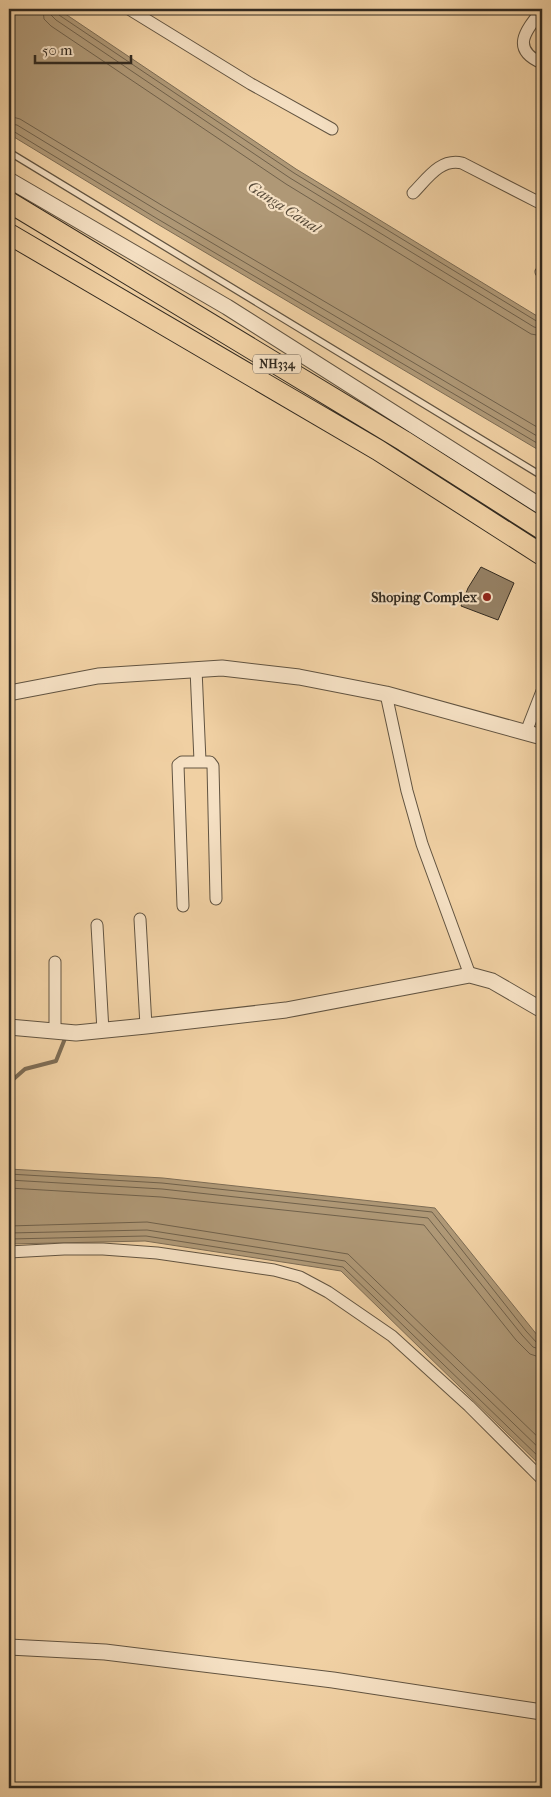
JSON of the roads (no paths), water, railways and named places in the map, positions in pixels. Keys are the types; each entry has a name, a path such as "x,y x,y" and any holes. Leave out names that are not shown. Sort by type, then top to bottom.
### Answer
{"highway":[{"name":"NH334","path":"9,202 396,436 542,529"},
{"name":"NH334","path":"9,234 378,450 539,553"}],"street":[{"path":"129,9 251,84 332,129"},
{"path":"542,10 526,31 523,39 525,49 533,59 542,63"},
{"path":"413,193 438,168 453,161 462,163 542,204"},
{"path":"9,180 228,307 542,508"},
{"path":"9,693 98,676 222,668 299,677 386,694 542,737"},
{"path":"196,669 200,761"},
{"path":"526,732 542,691"},
{"path":"386,694 407,791 422,844 470,975"},
{"path":"183,906 178,765 182,762 210,762 213,766 216,899"},
{"path":"140,918 146,1026"},
{"path":"97,925 103,1030"},
{"path":"55,962 55,1030"},
{"path":"9,1027 76,1033 146,1026 286,1010 470,975 492,981 542,1010"},
{"path":"9,1252 64,1248 157,1253 274,1270 300,1277 328,1292 392,1336 469,1406 542,1479"},
{"path":"9,1647 105,1652 333,1680 542,1712"}],"lane":[{"path":"9,152 542,476"}],"water":[{"name":"Ganga Canal","path":"9,9 58,9 296,169 542,319 542,452 9,134"},
{"path":"9,1169 163,1178 435,1208 542,1341 542,1467 341,1271 145,1241 9,1244"}],"waterway":[{"path":"9,1083 25,1069 56,1061 66,1036"}],"place":[{"name":"Shoping Complex","path":"487,597"}]}
